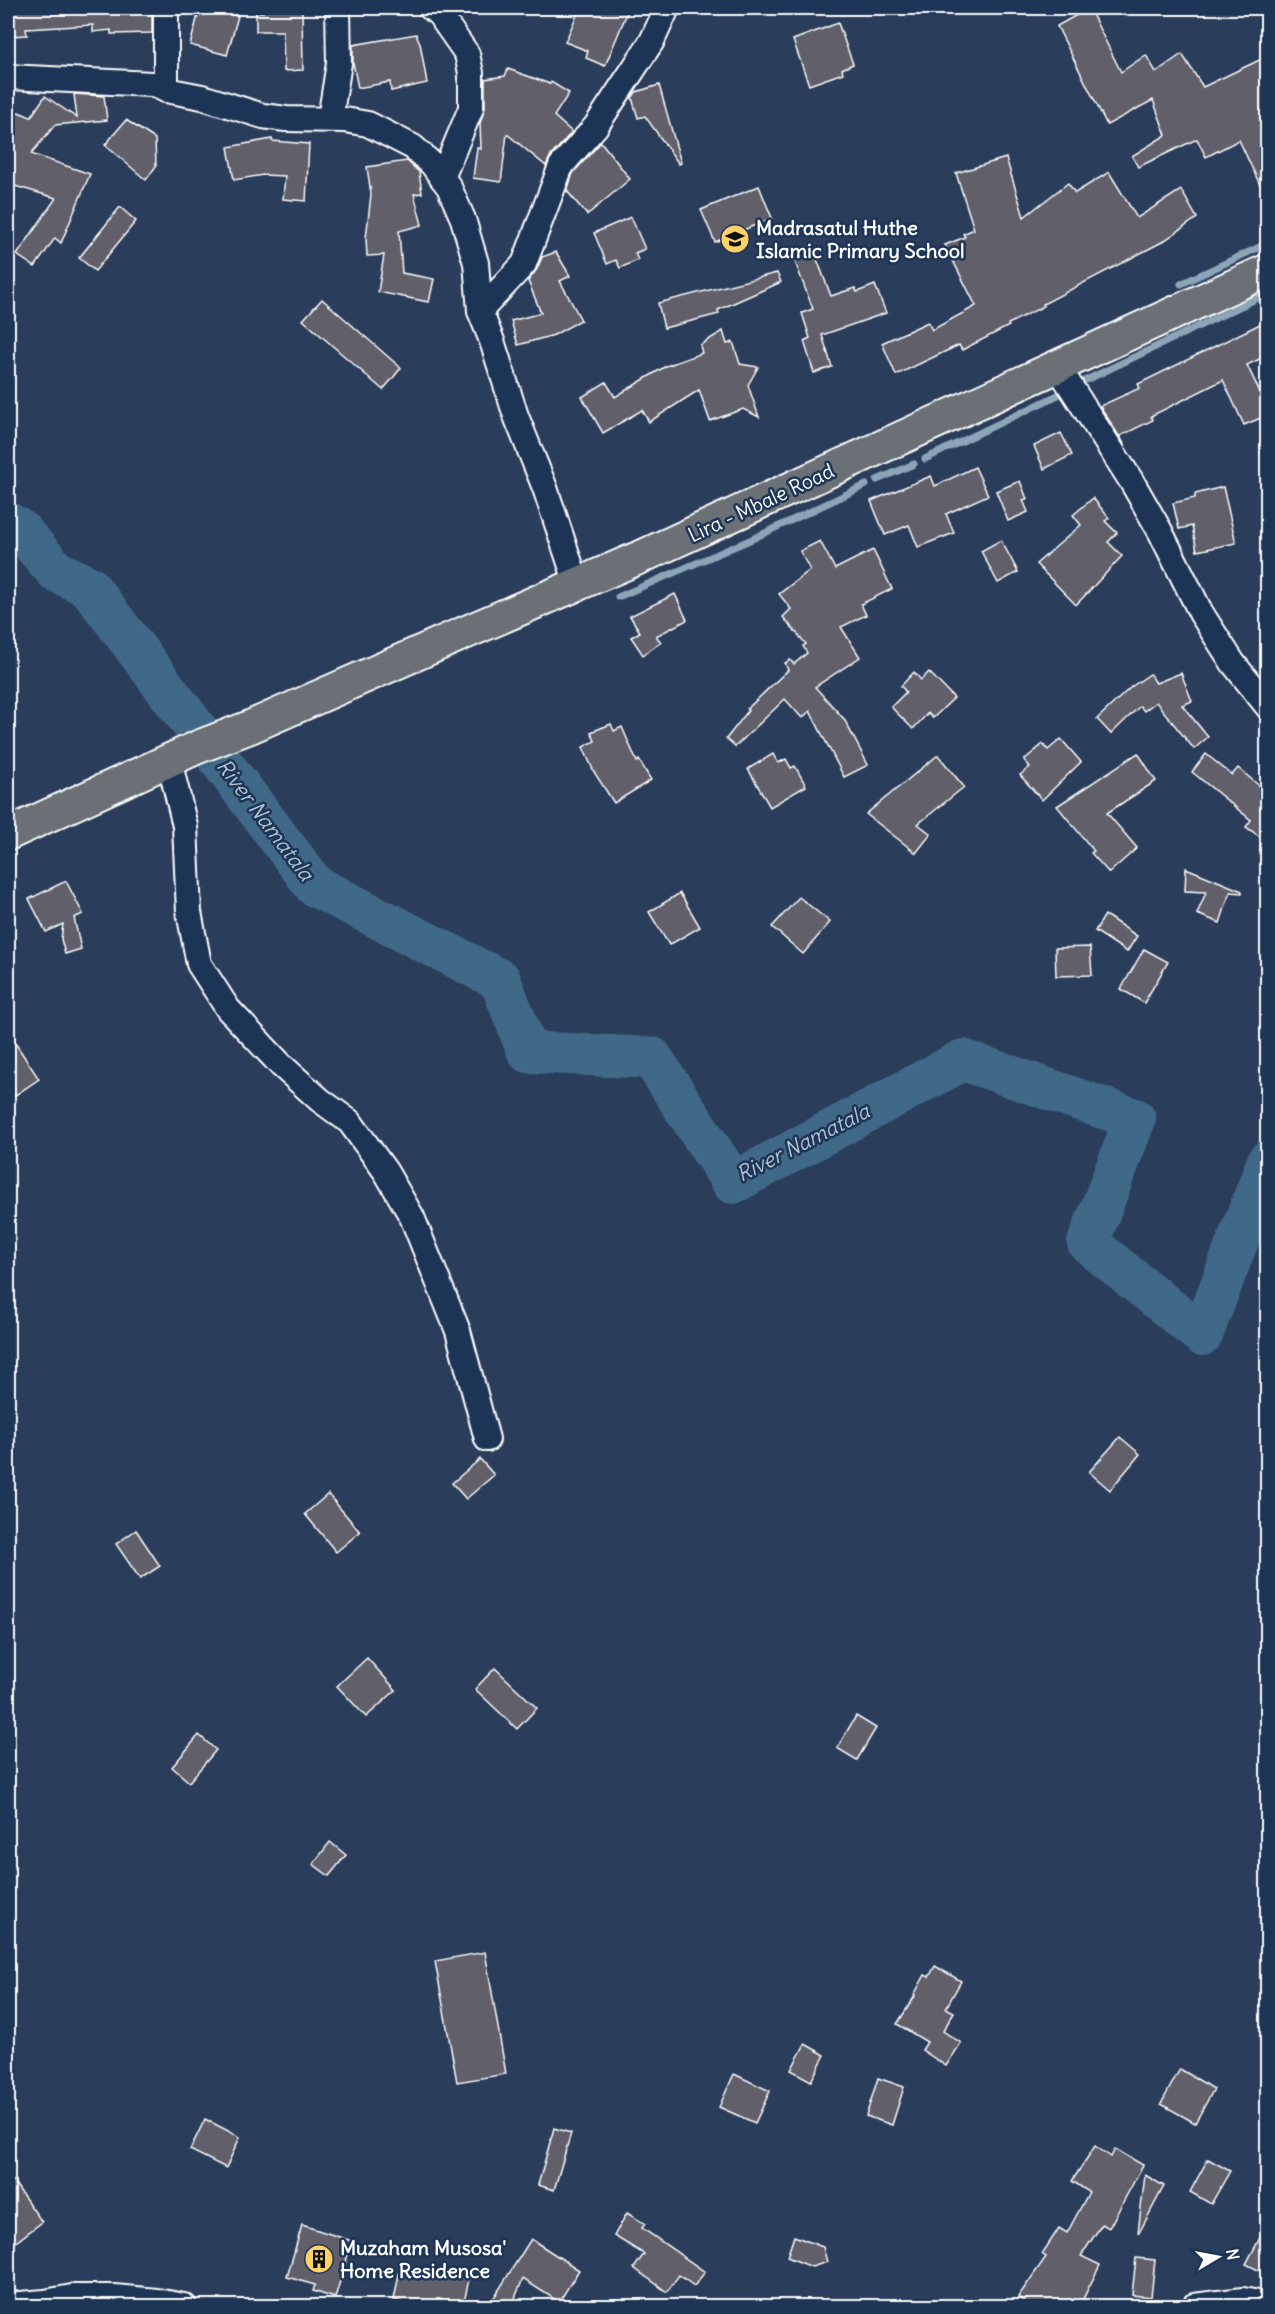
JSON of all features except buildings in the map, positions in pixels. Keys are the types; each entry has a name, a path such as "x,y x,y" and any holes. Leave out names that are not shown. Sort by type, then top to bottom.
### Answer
{"main road":[{"name":"Lira - Mbale Road","path":"169,760 643,556 1268,270"},
{"path":"8,834 169,760"}],"street":[{"path":"166,8 166,90"},
{"path":"330,119 339,63 338,8"},
{"path":"431,8 439,14 467,54 471,73 471,108 442,178"},
{"path":"480,311 524,264 561,166 596,126 652,41 667,8"},
{"path":"8,77 152,84 166,90 202,97 263,116 286,119 330,119 368,124 413,147 432,164 449,187 463,219 476,263 480,311 492,340 516,416 545,488 577,584"},
{"path":"1058,368 1149,511 1201,613 1233,663 1268,707"},
{"path":"169,760 185,826 189,912 199,964 228,1009 282,1066 320,1100 350,1122 386,1172 412,1217 458,1331 488,1439"},
{"path":"8,2305 72,2297 114,2297 157,2301 184,2307"},
{"path":"1194,2307 1243,2300 1268,2305"}],"waterway":[{"path":"1181,284 1268,243"},
{"path":"1078,384 1268,293"},
{"path":"925,459 1058,395"},
{"path":"877,480 914,464"},
{"path":"618,597 752,539 866,485"},
{"name":"River Namatala","path":"8,523 21,531 56,571 89,587 315,886 500,980 528,1052 652,1058 733,1183 963,1060 1135,1119 1088,1243 1202,1335 1268,1161"}],"place":[{"name":"Madrasatul Huthe Islamic Primary School","path":"735,239"},
{"name":"Muzaham Musosa' Home Residence","path":"319,2259"}]}
